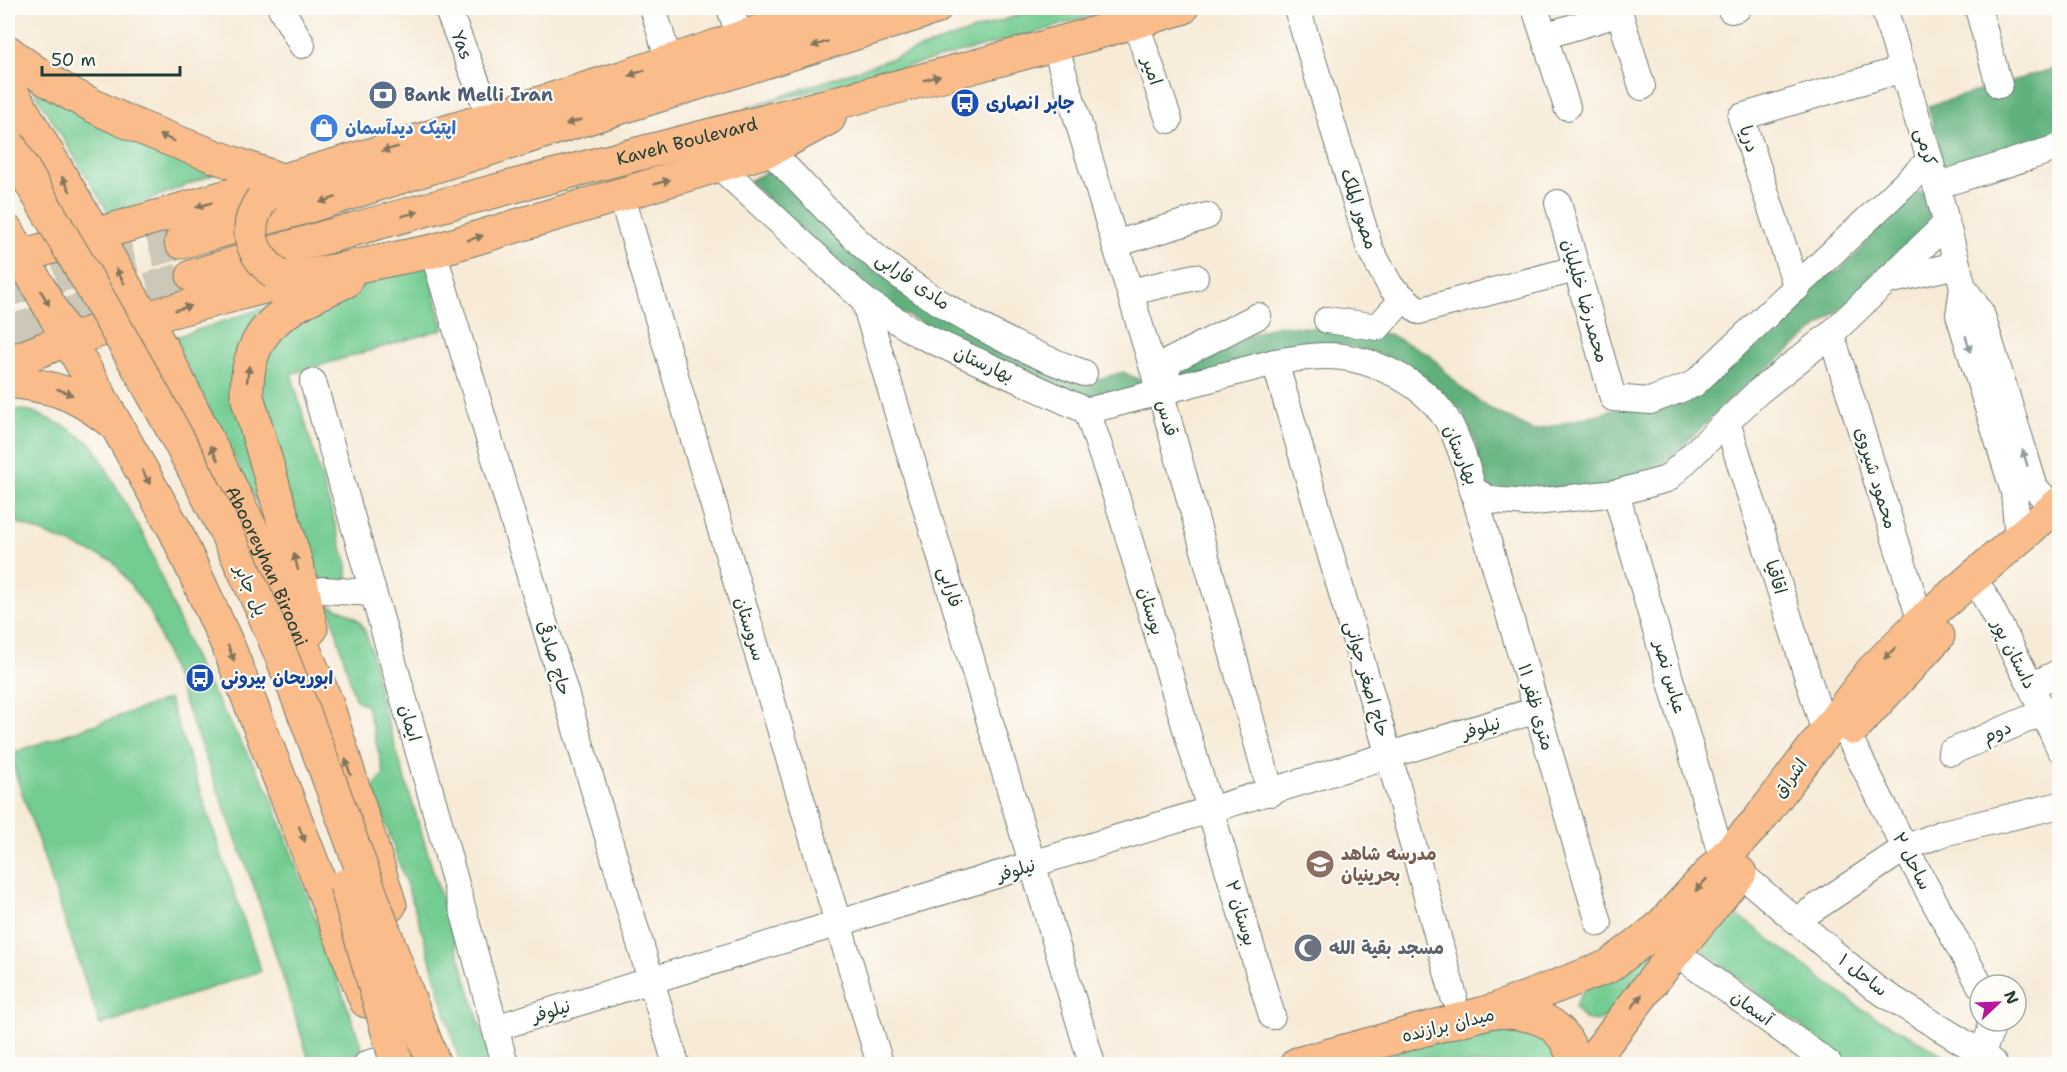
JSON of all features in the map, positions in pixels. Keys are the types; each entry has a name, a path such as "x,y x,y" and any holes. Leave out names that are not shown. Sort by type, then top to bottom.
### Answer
{"main road":[{"path":"386,1063 229,648 175,530 69,339 12,249 96,234 272,189 776,26 897,8"},
{"path":"181,242 309,207 936,8"},
{"name":"Kaveh Boulevard","path":"193,276 317,238 1055,45 1182,8"},
{"path":"8,52 35,74 146,130 272,189"},
{"name":"Abooreyhan Birooni","path":"8,86 164,351 263,553 326,701 436,1065"},
{"path":"8,363 69,339 290,275 392,260 433,251 769,150 876,92"},
{"name":"پل جابر","path":"8,143 190,462 259,604 318,749 400,978 436,1065"},
{"name":"پل جابر","path":"8,183 174,474 245,613 302,754 336,850 386,1063"},
{"path":"272,189 254,211 251,242 261,262 290,275"},
{"path":"326,701 301,581 247,396 246,371 269,325 292,306 392,260"},
{"path":"8,381 60,389 87,402 118,426"},
{"name":"اشراق","path":"1595,1057 1675,952 1732,867 1836,734 1872,672 1921,622 2018,538 2058,513"},
{"name":"اشراق","path":"1836,734 1983,592 2058,513"},
{"name":"اشراق","path":"1492,1011 1609,966 1658,929 1732,867"},
{"path":"1564,983 1563,1007 1576,1023 1595,1057"},
{"name":"میدان برازنده","path":"1297,1065 1492,1011 1521,1011 1548,1022 1595,1057"}],"street":[{"path":"281,8 302,45"},
{"name":"Yas","path":"447,8 491,118"},
{"path":"653,8 669,62"},
{"path":"730,8 740,39"},
{"name":"مصور الملک","path":"1297,8 1370,249 1391,287 1419,311 1575,269"},
{"path":"1535,8 1567,107"},
{"name":"کرمی","path":"1884,8 1930,160 1960,276 1981,313 2036,488 2058,513"},
{"path":"1978,8 1999,85"},
{"path":"1544,36 1619,10 1642,87"},
{"name":"امیر","path":"1136,21 1169,120"},
{"name":"قدس","path":"1055,45 1159,391 1271,793"},
{"name":"دریا","path":"1797,288 1741,117 1903,69"},
{"path":"1936,186 2060,147"},
{"name":"مادی فارابی","path":"769,150 860,243 910,282 947,307 1052,362 1084,373"},
{"path":"1797,288 1930,160"},
{"path":"718,165 864,300"},
{"name":"سروستان","path":"621,194 880,1065"},
{"name":"محمدرضا خلیلیان","path":"1558,203 1612,398 1650,401 1694,384 1797,288"},
{"path":"1115,244 1207,216"},
{"name":"بهارستان","path":"864,300 918,334 1087,411 1159,391 1208,382 1275,362 1303,358 1348,357 1390,371 1430,397 1454,431 1473,490 1491,500 1526,503 1616,493 1667,479 1758,392 1831,334 1946,224"},
{"name":"حاج صادقی","path":"433,251 453,326 676,1065"},
{"path":"1888,281 1960,276"},
{"name":"کرمی","path":"1960,276 1959,315 2014,492 2018,538"},
{"path":"1130,292 1195,277"},
{"path":"1327,320 1378,327 1404,298"},
{"name":"فارابی","path":"864,300 1092,1065"},
{"path":"1159,391 1170,361 1258,316"},
{"name":"محمود شیروی","path":"1831,334 1921,622"},
{"name":"حاج اصغر جوانی","path":"1275,362 1389,756 1454,997"},
{"name":"ایمان","path":"313,382 440,826 504,1065"},
{"name":"بوستان","path":"1087,411 1118,502 1210,812"},
{"name":"اقاقیا","path":"1727,422 1836,734"},
{"name":"۱۱ متری ظفر","path":"1473,490 1599,923"},
{"name":"عباس نصر","path":"1616,493 1732,867"},
{"path":"323,590 372,593"},
{"name":"داستان پور","path":"1983,592 2054,731"},
{"path":"2031,686 2060,672"},
{"name":"نیلوفر","path":"495,1028 1210,812 1537,710"},
{"name":"دوم","path":"1951,752 2054,731"},
{"name":"ساحل ۲","path":"1836,734 1905,848 1973,973"},
{"path":"1797,920 1905,848 1943,833 2059,806"},
{"name":"بوستان ۲","path":"1210,812 1272,1016"},
{"name":"ساحل ۱","path":"1732,867 1875,988 1988,1059"},
{"name":"آسمان","path":"1675,952 1829,1065"},
{"path":"1988,1059 1991,1033"}],"green space":[{"path":"1039,8 1114,8 1039,32 747,108"},
{"path":"2059,67 2059,142 1946,174 1928,106"},
{"path":"34,91 139,141 227,169 110,215"},
{"path":"774,168 853,248 1089,382 1123,372 1146,383 1087,406 868,296 749,181"},
{"path":"1911,192 1924,192 1930,217 1922,233 1888,270 1735,395 1657,471 1607,487 1494,490 1484,482 1474,439 1462,411 1427,380 1386,356 1342,344 1316,347 1189,379 1169,373 1222,354 1252,334 1278,325 1389,334 1430,355 1460,387 1489,408 1533,431 1622,408 1649,407 1810,285 1838,271 1861,250 1889,210"},
{"path":"427,260 443,329 291,374 347,565 347,583 320,580 273,455 257,393 273,338 363,279"},
{"path":"276,304 244,348 287,560 173,338"},
{"path":"8,409 31,411 66,427 93,445 146,540 198,667 270,793 364,1053 310,1063 256,892 151,613 113,561 8,519"},
{"path":"329,605 355,617 368,640 380,697 492,1064 460,1064 420,924 373,787 384,774 367,706 355,699"},
{"path":"169,699 261,971 100,1025 9,754"},
{"path":"1732,911 1863,1010 1960,1064 1850,1064 1701,949"},
{"path":"1685,915 1611,1013 1597,1021 1584,1019 1575,1007 1582,992"},
{"path":"1524,1025 1549,1033 1563,1064 1357,1064 1473,1028"}],"tunnel":[{"path":"8,290 181,242"},
{"path":"8,332 193,276"}],"place":[{"name":"Bank Melli Iran","path":"383,95"},
{"name":"جابر انصاری","path":"965,103"},
{"name":"اپتیک دیدآسمان","path":"324,128"},
{"name":"ابوریحان بیرونی","path":"200,678"},
{"name":"مدرسه شاهد بحرینیان","path":"1320,864"},
{"name":"مسجد بقیة الله","path":"1308,948"}]}
